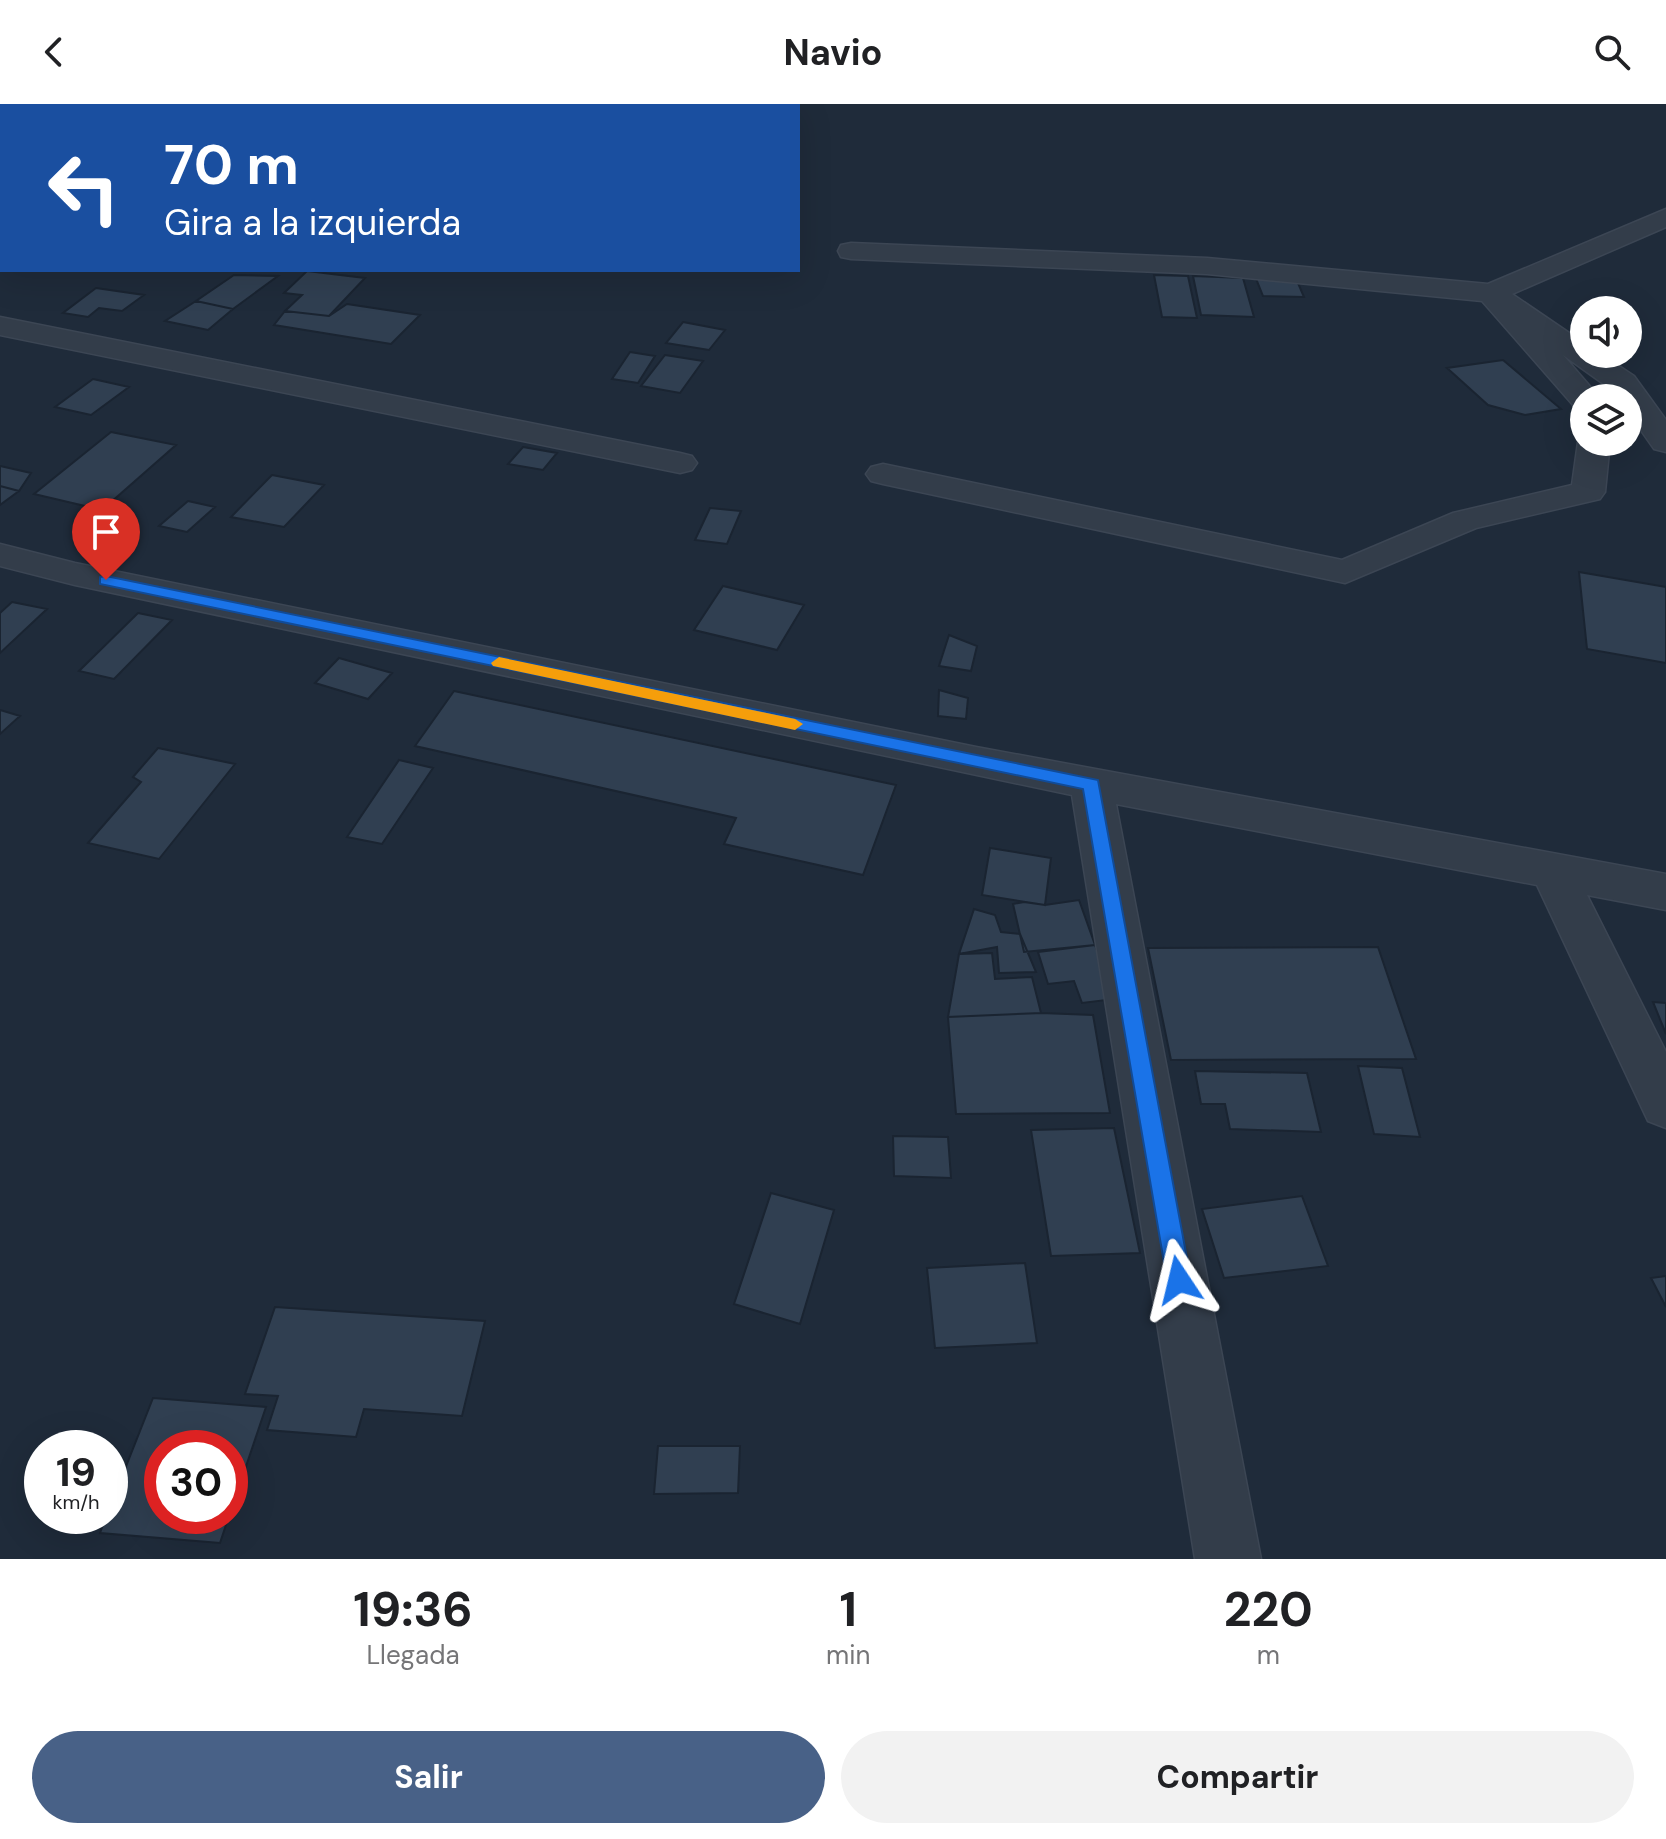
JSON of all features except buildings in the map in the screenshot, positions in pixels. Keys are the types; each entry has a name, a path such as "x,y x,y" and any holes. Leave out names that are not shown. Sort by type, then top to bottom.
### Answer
{"street":[{"path":"1491,293 1666,217"},
{"path":"851,251 1207,266 1491,293 1623,383 1666,442"},
{"path":"1491,293 1572,384"},
{"path":"1,328 680,463"},
{"path":"883,474 1345,572 1465,520 1588,492 1592,456"},
{"path":"0,555 121,584 1091,784 1666,892"},
{"path":"1091,784 1228,1559"},
{"path":"1553,871 1666,1105"}],"slow traffic":[{"path":"499,663 795,724"}],"route":[{"path":"106,580 1091,784 1179,1280"}]}
